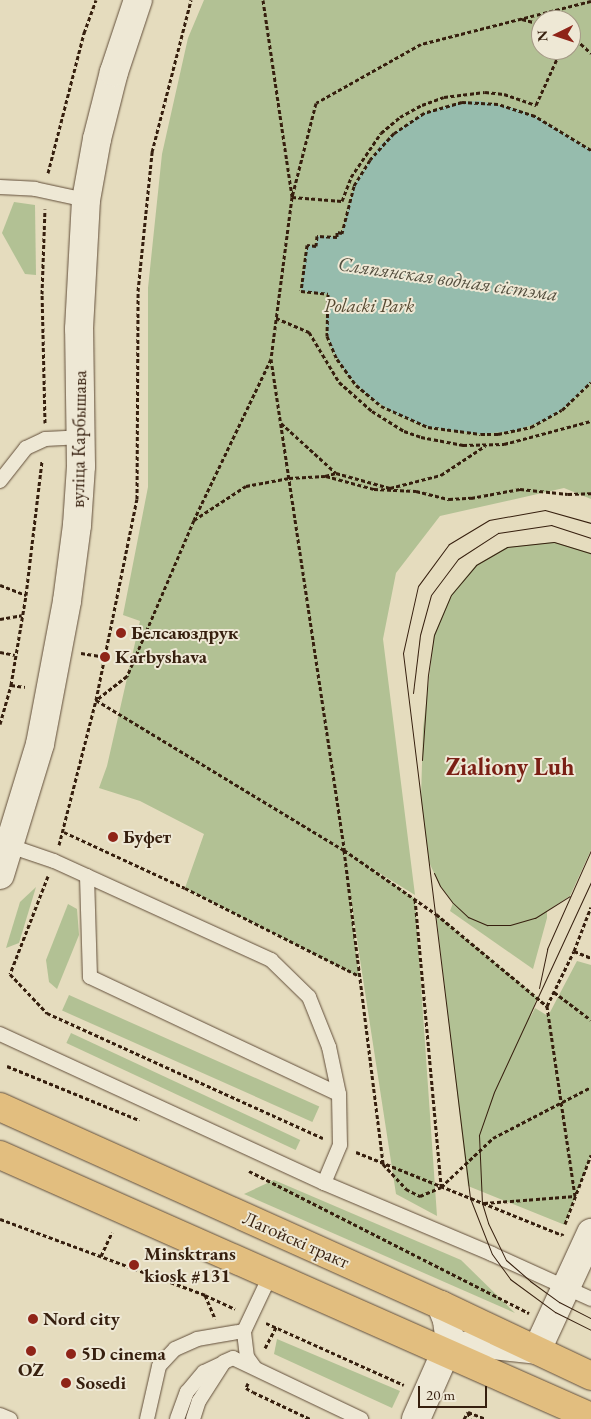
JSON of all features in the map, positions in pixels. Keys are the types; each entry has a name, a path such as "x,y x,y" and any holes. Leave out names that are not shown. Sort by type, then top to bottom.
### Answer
{"main road":[{"name":"вуліца Карбышава","path":"0,875 40,744 67,601 77,525 81,437 79,329 86,200 97,139 114,72 138,0"},
{"name":"Лагойскі тракт","path":"0,1107 441,1305 591,1376"},
{"path":"0,1155 591,1417"},
{"path":"446,1352 460,1346 482,1344 537,1350 591,1233"},
{"path":"416,1419 446,1352 449,1335 448,1320 441,1305"}],"lane":[{"path":"0,188 47,192 86,200"},
{"path":"0,482 26,448 45,439 81,437"},
{"path":"10,846 54,861 271,960 309,998 329,1047 339,1094 340,1145 324,1183"},
{"path":"87,876 90,977 339,1094"},
{"path":"0,1034 324,1183 591,1299"},
{"path":"255,1368 247,1356 244,1332 271,1274"},
{"path":"147,1419 159,1366 175,1349 197,1339 244,1332"},
{"path":"177,1419 187,1392 204,1372 233,1358 360,1419"},
{"path":"193,1419 199,1401 224,1362"},
{"path":"0,1414 10,1419"}],"path":[{"path":"0,724 26,595 45,439 42,294 49,165 84,33 96,0"},
{"path":"191,0 152,152 138,291 137,499 96,700 64,832 10,974 47,1013 383,1164 562,1235 591,1155"},
{"path":"263,0 292,197"},
{"path":"591,1 421,44 316,103 292,197 271,359 344,850 383,1164 406,1189 420,1196 441,1186 493,1138 591,1087"},
{"path":"522,18 531,21"},
{"path":"581,44 591,53"},
{"path":"292,197 342,201 352,177 381,133 400,117 422,105 444,97 485,92 504,94 536,105 556,60"},
{"path":"591,150 535,116 498,104 480,101 462,102 424,113 394,133 370,160 354,186 342,233 337,232 336,237 317,236 316,246 307,245 301,291 328,294 326,323 331,347 337,359 356,385 381,406 428,428 498,434 531,427 562,410 591,382"},
{"path":"276,318 309,332 339,382 388,423 404,431 442,442 485,446 525,440 591,421"},
{"path":"96,700 127,676 194,520 271,359"},
{"path":"280,423 336,474"},
{"path":"194,520 246,486 289,478 336,474 390,488 441,475 485,446"},
{"path":"325,476 374,489 416,491 449,499 471,498 520,489 568,494 591,493"},
{"path":"0,585 26,595"},
{"path":"0,619 22,615"},
{"path":"0,652 15,655"},
{"path":"96,700 344,850 415,899 547,1006"},
{"path":"64,832 185,888 360,976"},
{"path":"415,899 441,1186"},
{"path":"575,1196 547,1006 574,951 591,907"},
{"path":"574,951 591,958"},
{"path":"554,992 591,1020"},
{"path":"7,1066 142,1122"},
{"path":"242,1167 550,1323"},
{"path":"482,1203 575,1196"},
{"path":"0,1220 205,1295 407,1386"},
{"path":"253,1392 310,1419"},
{"path":"464,1419 468,1412"},
{"path":"468,1412 470,1419"},
{"path":"468,1412 486,1419"}],"green space":[{"name":"Polacki Park","path":"204,0 591,0 591,499 564,488 440,516 396,573 383,639 415,895 363,863 415,899 437,1216 396,1194 348,881 359,977 185,888 204,834 140,801 99,788 107,766 140,621 123,615 148,487 148,288 162,154 188,38"},
{"path":"14,202 35,205 36,275 25,274 2,233"},
{"path":"554,542 591,553 591,850 570,896 547,911 547,918 533,969 450,911 453,903 440,886 429,862 421,798 423,729 434,635 451,595 476,565 507,547"},
{"path":"36,887 19,943 6,948 20,902"},
{"path":"68,904 77,909 79,935 57,989 49,982 46,960"},
{"path":"436,914 537,997 530,1018 535,1008 548,1016 577,961 591,965 591,1155 565,1225 468,1186"},
{"path":"69,995 319,1106 312,1122 62,1011"},
{"path":"71,1033 300,1140 296,1150 66,1043"},
{"path":"274,1180 461,1260 515,1313 244,1194"},
{"path":"277,1339 400,1391 392,1408 274,1354"}],"water":[{"name":"Сляпянская водная сістэма","path":"480,101 517,109 535,116 591,150 591,382 562,410 546,420 514,431 481,434 428,427 396,414 368,396 345,372 331,347 326,323 328,294 301,291 307,245 316,246 317,236 336,237 337,232 342,233 354,186 380,145 424,113 462,102"}],"tram line":[{"path":"591,523 545,510 489,520 449,544 418,586 403,653 470,1198 492,1254 510,1279 555,1312 591,1330"},
{"path":"413,693 420,635 431,595 458,559 498,533 551,525 591,538"},
{"path":"422,760 428,675 434,635 451,595 476,565 507,547 554,542 591,553"},
{"path":"539,988 547,949 591,850"},
{"path":"434,873 440,886 453,903 468,917 487,925 510,925 535,918 570,896"},
{"path":"591,882 494,1092 479,1135 482,1203 488,1223 506,1260 530,1281 559,1302 591,1318"}],"place":[{"name":"Белсаюздрук","path":"121,633"},
{"name":"Karbyshava","path":"105,657"},
{"name":"Буфет","path":"113,837"},
{"name":"Minsktrans kiosk #131","path":"134,1265"},
{"name":"Nord city","path":"33,1319"},
{"name":"OZ","path":"31,1351"},
{"name":"5D cinema","path":"71,1354"},
{"name":"Sosedi","path":"66,1383"}],"district":[{"name":"Zialiony Luh","path":"510,767"}]}
